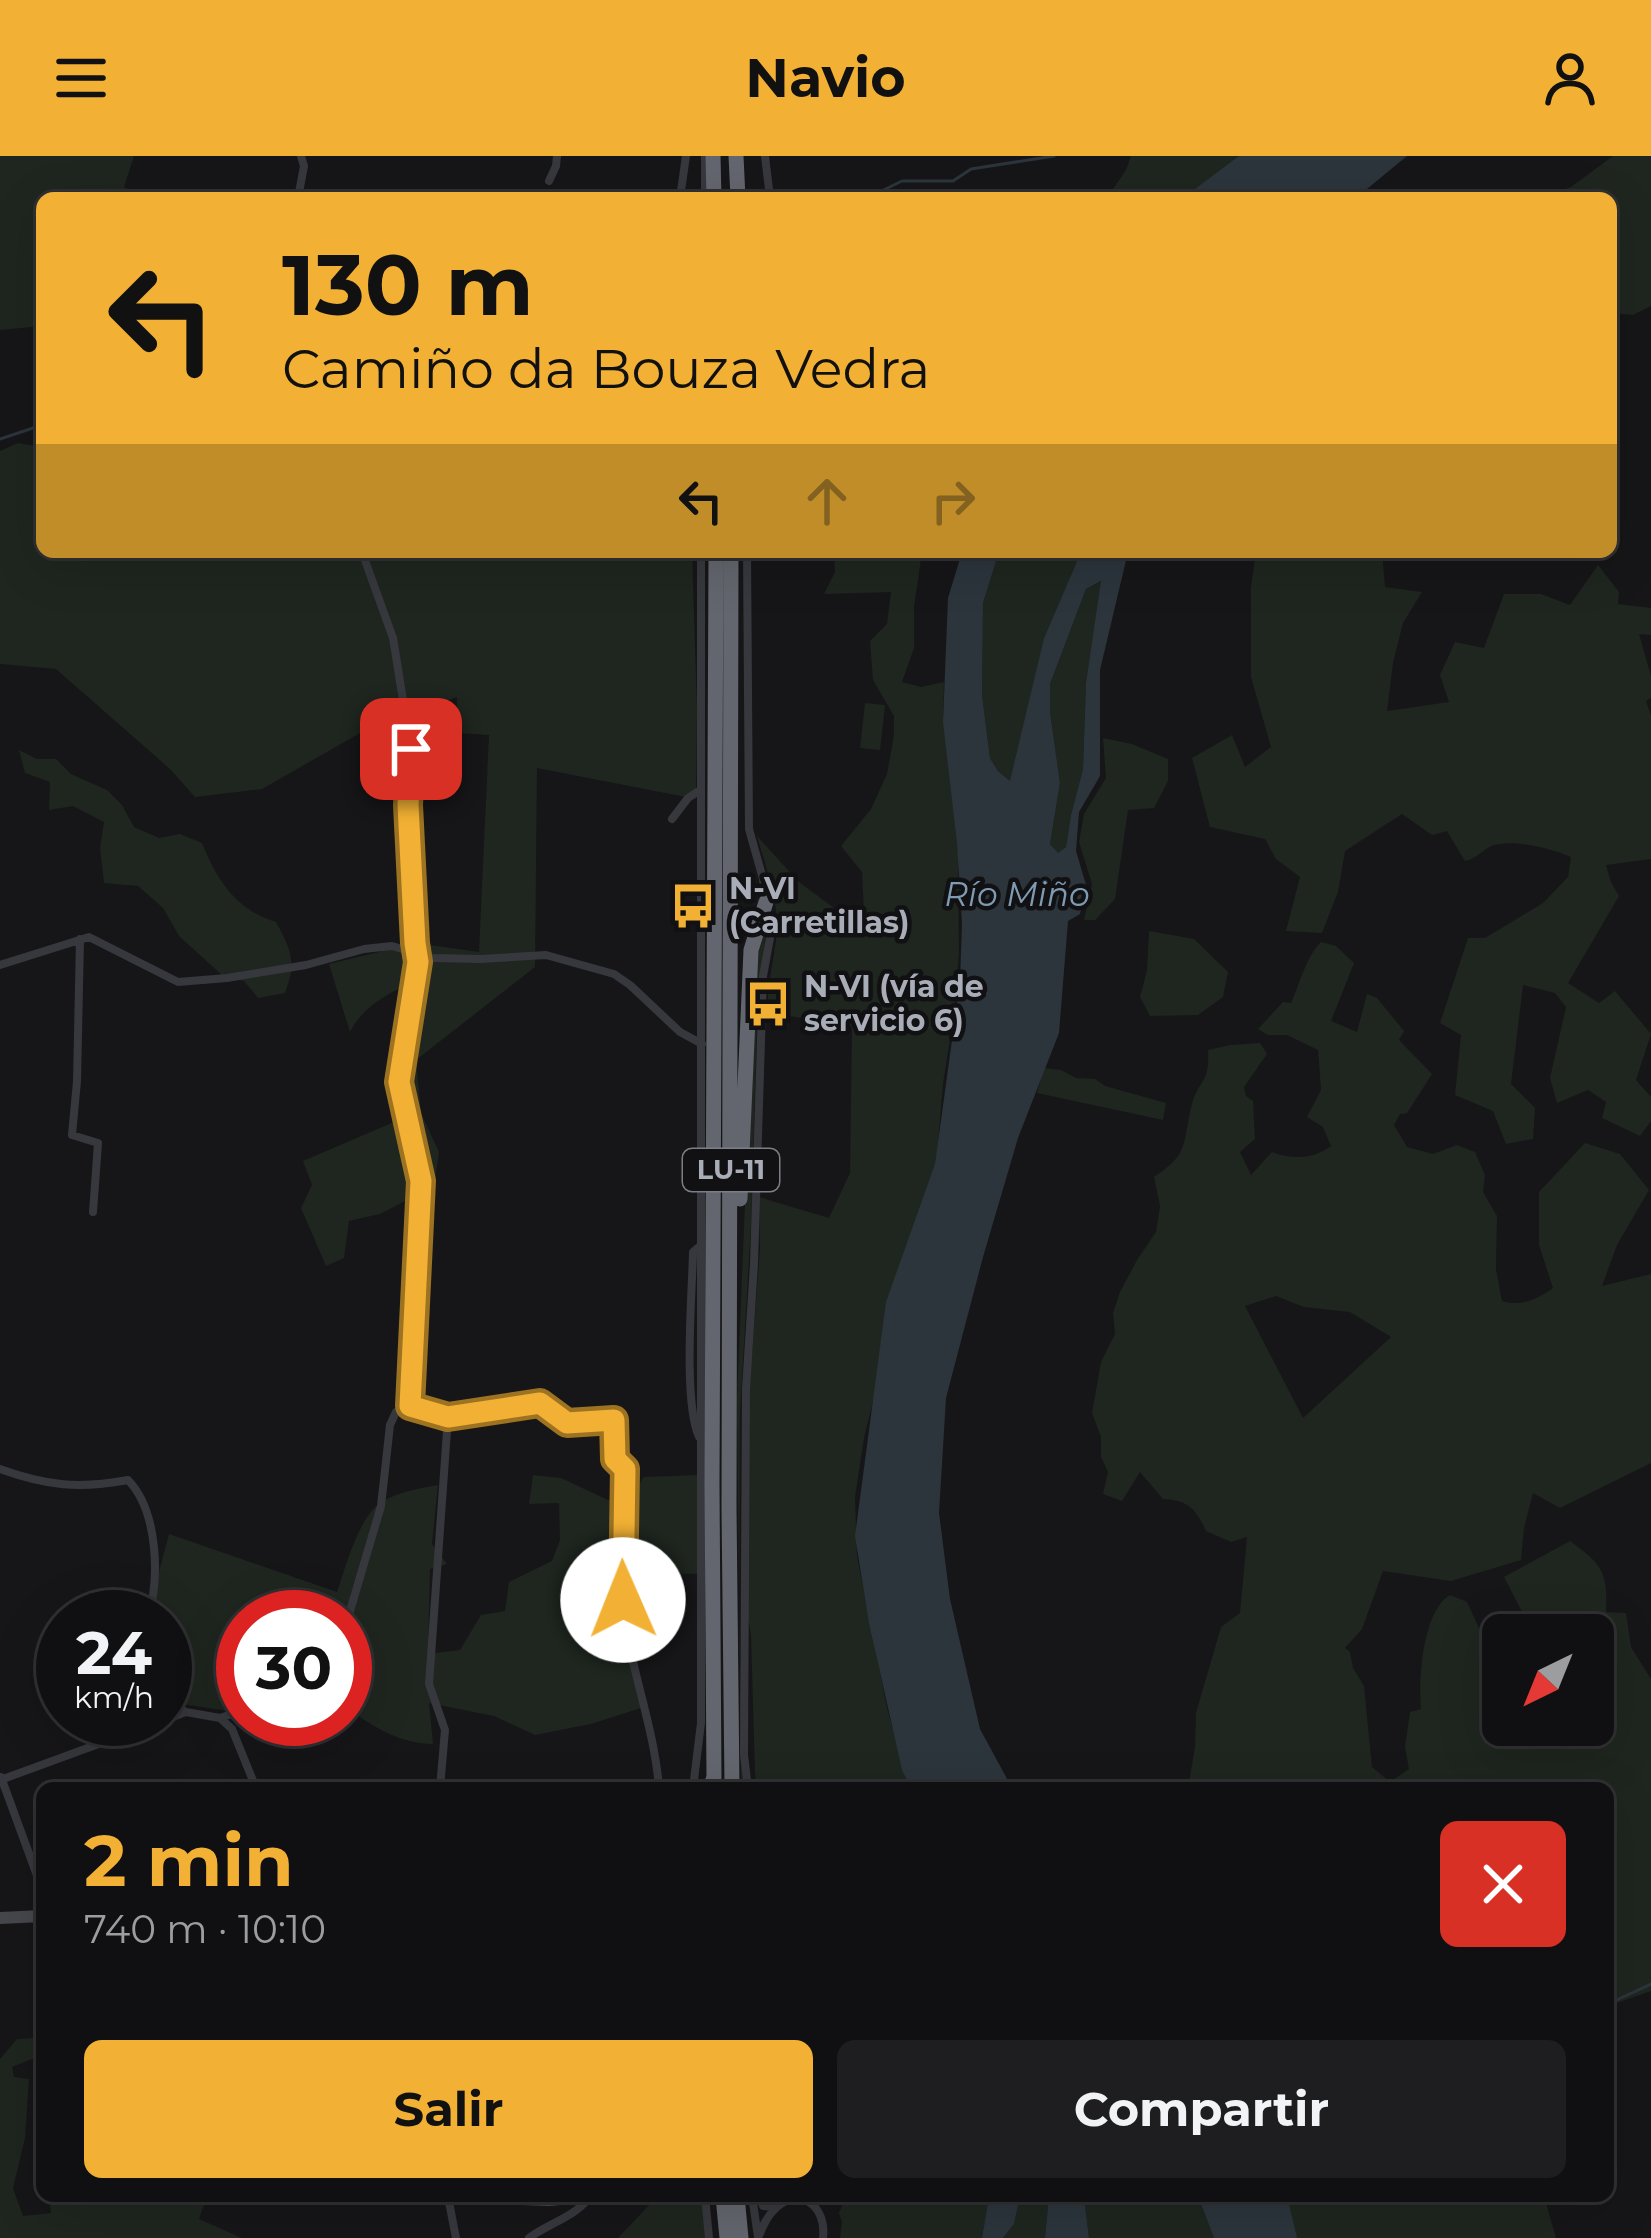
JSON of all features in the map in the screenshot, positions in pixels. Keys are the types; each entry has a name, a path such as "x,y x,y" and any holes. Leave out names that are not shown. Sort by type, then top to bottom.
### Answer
{"highway":[{"path":"706,192 709,156"},
{"path":"729,192 732,156"},
{"path":"732,156 737,192"},
{"name":"LU-11","path":"712,1782 716,558"},
{"name":"LU-11","path":"731,558 732,1782"},
{"path":"730,1358 751,950 766,902"},
{"path":"723,2202 727,2238"},
{"path":"738,2202 741,2238"}],"street":[{"path":"299,192 301,156"},
{"path":"549,181 557,156"},
{"path":"681,192 686,156"},
{"path":"765,156 769,192"},
{"path":"364,558 393,638 411,749 408,805 418,962 399,1082 421,1181 410,1406"},
{"path":"694,1782 701,1723 701,558"},
{"path":"747,558 749,829 770,938 763,976 744,1453 747,1782"},
{"path":"672,820 688,798 701,790"},
{"path":"0,965 89,937 178,982 245,975 392,946 433,958 545,955 614,974 688,1039 702,1044"},
{"path":"80,939 72,1135 98,1143 93,1211"},
{"path":"356,1590 381,1506 390,1425 396,1412 410,1406 448,1417 540,1403 567,1423 614,1420 615,1459 625,1469 623,1600 658,1782"},
{"path":"441,1782 445,1730 429,1684 448,1417"},
{"path":"0,1469 48,1484 90,1487 128,1480 136,1488 149,1526 157,1564 155,1590"},
{"path":"36,1873 1,1777 89,1746"},
{"path":"239,1746 254,1782"},
{"path":"0,1918 36,1916"},
{"path":"449,2202 456,2238"},
{"path":"530,2238 587,2202"},
{"path":"705,2202 706,2235"},
{"path":"755,2202 758,2238"},
{"path":"760,2202 776,2207"},
{"path":"758,2238 776,2207 785,2202"},
{"path":"811,2202 822,2215 823,2238"}],"shaded area":[{"path":"0,156 134,156 124,187 134,192 36,192 36,327 0,330"},
{"path":"1131,156 1251,156 1201,192 1111,192"},
{"path":"1613,156 1651,156 1651,306 1633,315 1617,314 1617,192 1557,192"},
{"path":"18,443 36,446 36,558 692,558 696,799 537,768 535,967 416,1060 421,1113 439,1152 426,1242 413,1240 409,1199 380,1214 349,1221 344,1258 326,1266 301,1208 312,1185 303,1161 394,1122 400,1012 412,983 376,1002 350,1032 329,964 416,943 479,952 489,735 458,733 457,697 369,728 262,789 195,797 170,769 56,669 0,664 0,451"},
{"path":"834,558 921,558 914,648 902,682 921,687 944,682 943,716 958,853 959,953 936,1167 864,1438 855,1497 857,1556 887,1708 918,1782 756,1782 755,1773 747,1611 748,1406 760,1250 759,1197 829,1218 850,1173 852,1027 768,1012 777,923 757,836 799,882 846,917 864,911 862,872 841,846 871,809 887,774 894,735 894,716 873,680 870,641 887,624 891,592 824,594 835,572"},
{"path":"997,558 1078,558 1044,638 1011,782 990,758 982,695 983,603"},
{"path":"1255,558 1383,558 1385,587 1422,592 1403,623 1387,711 1449,702 1440,675 1455,642 1484,648 1504,594 1541,594 1570,605 1598,565 1619,592 1618,604 1651,608 1651,635 1639,634 1651,676 1651,698 1646,701 1651,716 1651,859 1606,865 1619,896 1568,983 1599,1003 1615,991 1651,1034 1636,1080 1651,1097 1651,1121 1640,1136 1602,1118 1606,1102 1588,1090 1557,1103 1550,1078 1566,1007 1555,993 1523,985 1511,1084 1535,1108 1533,1139 1506,1144 1493,1111 1455,1095 1461,1035 1440,1023 1468,938 1485,938 1543,903 1568,877 1571,857 1509,843 1491,846 1465,861 1447,831 1432,835 1402,814 1345,851 1338,892 1322,933 1286,931 1300,877 1276,859 1265,839 1210,827 1192,758 1232,735 1245,767 1271,747 1251,677"},
{"path":"1102,581 1086,683 1083,769 1066,847 1058,854 1050,844 1060,783 1050,684 1086,589"},
{"path":"865,703 885,705 880,750 860,748"},
{"path":"1103,738 1168,759 1168,781 1154,808 1128,810 1115,899 1095,920 1084,920 1092,884 1079,842 1084,814 1106,778"},
{"path":"19,750 37,759 56,759 71,774 107,790 134,827 159,838 180,834 202,843 230,892 250,910 276,922 291,956 285,993 258,998 244,981 224,977 179,936 163,908 138,886 104,883 100,848 104,822 73,806 49,810 50,782 25,773"},
{"path":"763,924 740,1413 739,1610 737,1399 755,957"},
{"path":"1149,931 1194,939 1228,972 1223,997 1198,1015 1150,1016 1140,997"},
{"path":"1321,942 1336,946 1354,963 1331,1021 1357,1032 1367,994 1377,998 1404,1031 1399,1040 1432,1074 1394,1125 1407,1147 1433,1154 1457,1145 1475,1152 1485,1175 1483,1192 1497,1216 1496,1269 1502,1301 1529,1301 1553,1288 1539,1245 1539,1192 1585,1143 1620,1154 1649,1190 1617,1245 1602,1286 1651,1274 1651,1463 1560,1508 1533,1493 1521,1560 1451,1581 1383,1571 1362,1629 1345,1648 1364,1686 1372,1767 1390,1782 1189,1782 1196,1713 1221,1627 1240,1613 1247,1537 1231,1542 1206,1531 1190,1507 1163,1499 1140,1472 1122,1501 1103,1494 1108,1472 1092,1413 1101,1362 1115,1334 1113,1313 1120,1292 1156,1232 1160,1206 1154,1177 1174,1161 1183,1146 1192,1104 1206,1076 1208,1050 1260,1043 1267,1054 1244,1087 1253,1101 1255,1139 1240,1152 1251,1175 1272,1152 1303,1157 1331,1146 1323,1127 1307,1117 1321,1090 1318,1050 1287,1035 1268,1035 1258,1029 1283,1002 1291,1003","holes":["1276,1296 1304,1307 1350,1312 1391,1337 1303,1418 1245,1306"]},
{"path":"1044,1068 1166,1103 1163,1120 1037,1093"},
{"path":"533,1475 561,1478 608,1500 635,1491 644,1477 699,1475 699,1574 653,1573 642,1559 620,1552 621,1609 644,1707 535,1735 494,1716 429,1703 433,1744 408,1741 372,1724 372,1590 338,1590 367,1517 396,1495 438,1485 432,1544 447,1564 430,1569 428,1654 460,1650 481,1615 505,1611 509,1582 552,1561 560,1540 559,1503 529,1504"},
{"path":"169,1534 331,1590 216,1590 216,1709 192,1706 192,1590 154,1590"},
{"path":"1570,1541 1596,1563 1604,1578 1606,1612 1626,1613 1631,1647 1651,1679 1651,1991 1614,2004 1614,1782 1390,1782 1409,1769 1405,1747 1410,1712 1421,1709 1424,1646 1434,1615 1450,1595 1467,1602 1482,1634 1482,1746 1614,1746 1614,1614 1523,1614 1504,1577"},
{"path":"740,1666 745,1782 741,1782"},
{"path":"34,2038 36,2057 12,2067 14,2077 29,2079 25,2138 13,2188 23,2216 51,2213 50,2202 205,2202 199,2219 242,2238 0,2238 0,2059 17,2039"},
{"path":"652,2202 703,2202 706,2238 618,2238"},
{"path":"844,2202 988,2202 982,2238 840,2238"},
{"path":"1019,2202 1047,2202 1045,2238 1003,2238 1014,2224"},
{"path":"1085,2202 1200,2202 1214,2238 1089,2238"},
{"path":"1284,2202 1546,2202 1556,2238 1293,2238"}],"water":[{"path":"1239,156 1407,156 1363,192 1191,192"},
{"name":"Río Miño","path":"960,558 997,558 983,603 982,695 990,758 1010,781 1044,638 1078,558 1127,558 1100,670 1100,776 1079,812 1076,851 1086,885 1080,914 1068,921 1059,1033 1018,1138 946,1398 939,1513 950,1599 980,1729 1009,1782 908,1782 869,1623 855,1536 886,1302 935,1164 960,982 957,844 943,722 948,598","holes":["1101,581 1086,683 1083,769 1066,847 1058,853 1050,844 1060,783 1050,684 1086,589"]},
{"path":"988,2202 1019,2202 1014,2224 1003,2238 982,2238"},
{"path":"1047,2202 1085,2202 1089,2238 1045,2238"},
{"path":"1200,2202 1288,2202 1297,2238 1214,2238"}],"waterway":[{"path":"879,192 902,181 953,181 971,169 1054,156"},
{"path":"0,439 36,427"},
{"path":"1614,2001 1651,1984"}],"place":[{"name":"N-VI (Carretillas)","path":"693,906"},
{"name":"N-VI (vía de servicio 6)","path":"768,1004"}],"route":[{"path":"411,749 408,805 418,962 399,1082 421,1181 410,1406 448,1417 540,1403 567,1423 614,1420 615,1459 625,1469 623,1600"}]}
